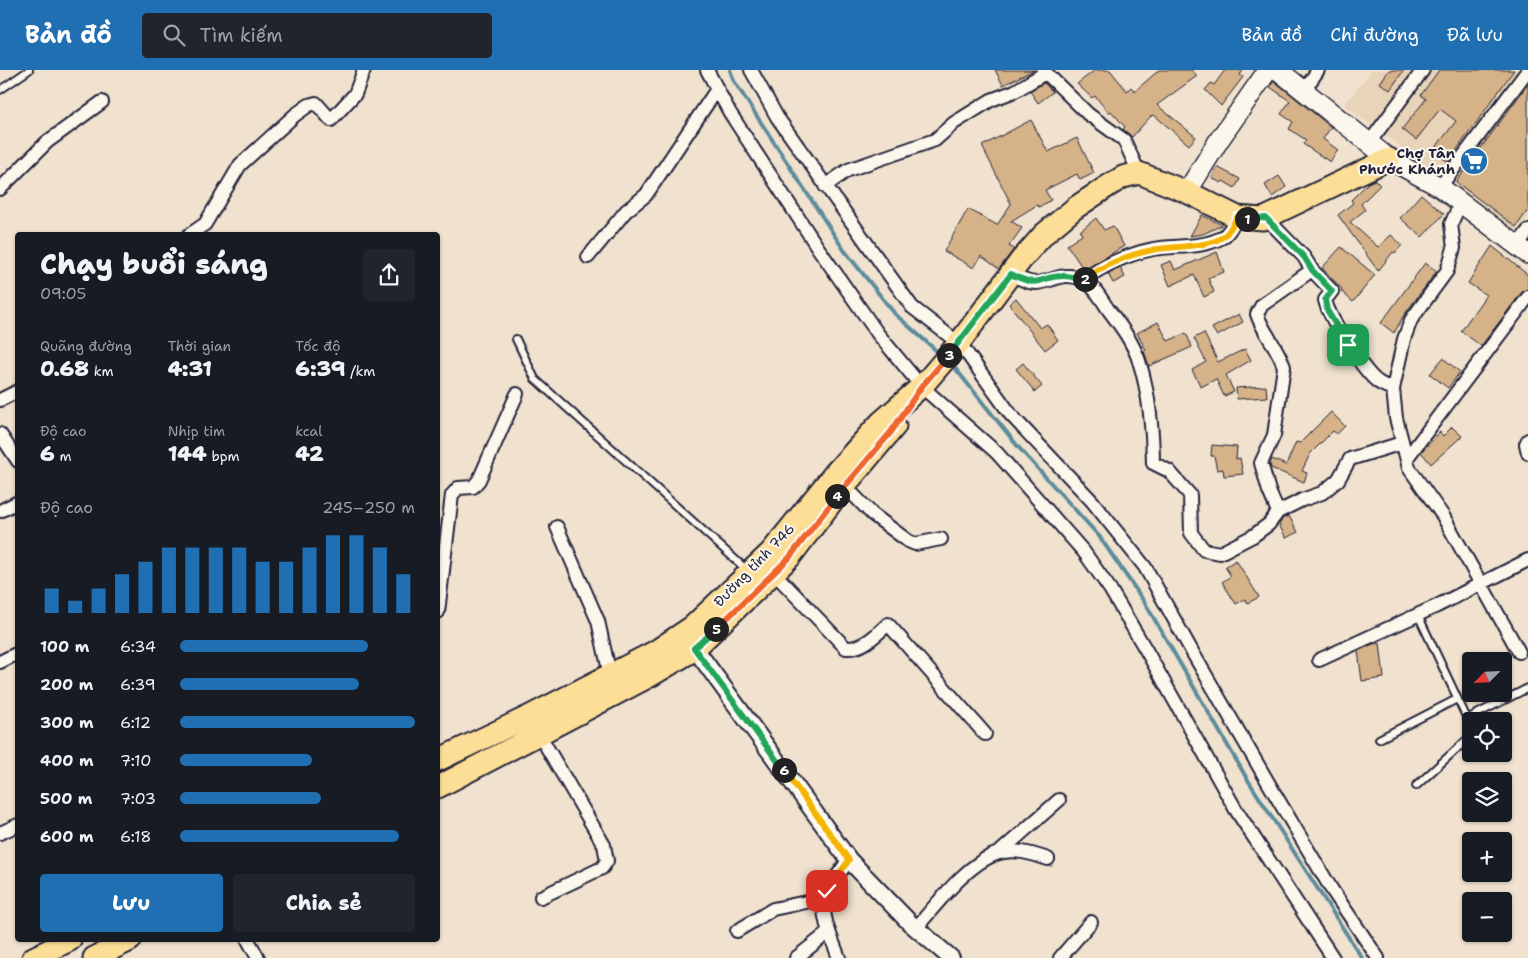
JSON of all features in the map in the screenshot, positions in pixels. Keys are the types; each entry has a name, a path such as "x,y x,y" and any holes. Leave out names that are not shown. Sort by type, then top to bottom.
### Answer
{"main road":[{"path":"1187,192 1219,140 1268,70"},
{"path":"1278,70 1388,159 1440,187 1524,243"},
{"path":"922,386 959,343 1044,234 1075,208 1123,177 1139,173 1187,192 1237,217 1250,220 1266,218 1388,159"},
{"name":"Đường tỉnh 746","path":"440,759 528,717 656,651 689,641 774,573 811,531 845,486 891,432 922,386"},
{"name":"Đường tỉnh 746","path":"440,786 678,660 689,641 749,573 771,552 834,474 881,422 922,386"},
{"path":"33,958 66,942"},
{"path":"94,958 120,949"}],"street":[{"path":"193,232 205,224 240,165 275,132 309,105 316,103 331,120 355,94 364,70"},
{"path":"707,70 730,113 878,334 922,386 997,453 1084,552 1110,589 1146,650 1236,810 1333,958"},
{"path":"751,70 776,117 912,307 959,343 974,361 1011,415 1092,501 1145,566 1194,655 1317,865 1378,958"},
{"path":"1304,91 1318,70"},
{"path":"1369,143 1423,70"},
{"path":"1440,187 1528,70"},
{"path":"825,186 848,170 935,140 954,122 991,100 1015,91 1044,71 1088,114 1124,140 1139,173"},
{"path":"588,257 626,211 646,195 717,89"},
{"path":"2,182 47,142 102,102"},
{"path":"1462,202 1451,224 1454,248 1447,271 1411,320 1393,388 1396,418 1409,468 1443,516 1519,652"},
{"path":"1084,280 1095,272 1121,259 1153,249 1192,246 1222,238 1237,217"},
{"path":"1266,218 1304,257 1312,270 1332,291 1325,300 1327,310 1348,345 1378,382 1393,388"},
{"path":"1278,512 1269,491 1261,463 1274,435 1284,367 1282,360 1261,326 1257,314 1262,305 1312,270"},
{"path":"1011,274 1025,281 1036,283 1066,276 1084,280 1099,294 1119,322 1139,361 1153,436 1153,463 1169,471 1190,495 1191,533 1204,550 1220,553 1252,536 1269,524 1278,512 1302,500 1322,493 1338,480 1350,459 1402,443"},
{"path":"1407,458 1528,297"},
{"path":"0,400 15,392"},
{"path":"440,595 452,495 458,488 473,487 479,480 517,394"},
{"path":"0,434 15,456"},
{"path":"1528,440 1526,444 1528,453"},
{"path":"845,486 872,514 908,541 914,544 941,539"},
{"path":"0,512 15,504"},
{"path":"557,528 598,621 610,675"},
{"path":"1318,660 1418,615 1528,560"},
{"path":"774,573 846,648 854,649 864,644 888,624 985,734"},
{"path":"689,641 849,860 916,928 951,958"},
{"path":"0,662 15,654"},
{"path":"539,734 604,845 607,861 602,868 541,897"},
{"path":"916,928 965,874 983,860 1000,852 1059,800"},
{"path":"0,833 15,826"},
{"path":"1000,852 1024,852 1048,858"},
{"path":"839,958 829,932 823,906 833,881 849,860"},
{"path":"736,931 773,909 825,898"},
{"path":"1060,958 1091,922"},
{"path":"796,958 829,932"},
{"path":"249,942 258,958"}],"lane":[{"path":"0,90 30,70"},
{"path":"516,339 535,379 749,573"},
{"path":"1418,615 1464,712"},
{"path":"1481,712 1528,688"},
{"path":"1379,739 1457,699"},
{"path":"1416,786 1462,744"}],"shaded area":[{"name":"Chợ Tân Phước Khánh","path":"1372,70 1528,70 1528,217 1517,232 1344,105"}],"building":[{"path":"995,70 1034,70 1003,85"},
{"path":"1095,70 1110,70 1127,91 1131,87 1135,91 1159,70 1192,70 1197,76 1157,105 1196,137 1189,145 1154,115 1132,137 1123,129 1125,127 1111,111 1109,113 1095,96 1092,98 1077,84"},
{"path":"1225,70 1243,70 1240,75 1243,77 1221,106 1205,90 1211,83 1214,85"},
{"path":"1389,70 1404,70 1390,90 1380,83"},
{"path":"1439,70 1514,70 1448,162 1433,151 1456,121 1440,109 1416,140 1402,129 1426,99 1421,95"},
{"path":"1274,81 1331,127 1323,139 1338,150 1330,162 1303,144 1306,140 1289,129 1293,122 1281,114 1290,101 1270,87"},
{"path":"1044,83 1053,92 1038,103 1030,91"},
{"path":"1528,84 1528,210 1516,227 1456,182"},
{"path":"1031,120 1048,152 1077,138 1094,173 1080,180 1077,174 1045,190 1051,200 1039,207 1037,205 1011,221 1022,228 1009,246 1014,249 999,269 981,256 974,268 944,251 968,209 997,225 1011,204 982,146"},
{"path":"1217,167 1240,179 1235,188 1223,181 1221,183 1212,178"},
{"path":"1279,176 1286,187 1272,197 1265,185"},
{"path":"1375,180 1380,185 1361,204 1365,210 1350,222 1378,247 1391,235 1402,245 1395,253 1393,252 1378,271 1338,215 1353,203 1351,200 1368,183"},
{"path":"1421,194 1444,214 1422,237 1400,218"},
{"path":"1202,215 1222,225 1203,234 1190,236"},
{"path":"1096,218 1104,230 1113,226 1124,246 1084,270 1067,245 1082,235 1080,231"},
{"path":"1492,246 1528,275 1528,289 1522,292 1481,346 1461,331 1486,295 1468,283"},
{"path":"1341,247 1375,275 1353,302 1322,268"},
{"path":"1217,252 1224,272 1208,278 1214,292 1204,297 1194,275 1170,286 1161,265 1171,261 1175,270"},
{"path":"1425,263 1437,271 1404,315 1394,333 1381,323"},
{"path":"1120,268 1125,277 1113,283 1108,274"},
{"path":"1016,298 1040,328 1047,324 1058,340 1045,350 1009,304"},
{"path":"1239,314 1243,322 1217,336 1212,328"},
{"path":"1158,322 1168,341 1186,333 1192,347 1149,366 1144,351 1146,350 1137,333"},
{"path":"1204,333 1218,362 1245,349 1251,360 1226,375 1234,392 1224,396 1216,379 1201,387 1192,370 1206,362 1194,338"},
{"path":"1443,358 1460,372 1448,388 1430,374"},
{"path":"1023,363 1042,386 1035,392 1016,369"},
{"path":"1266,386 1267,397 1237,399 1236,388"},
{"path":"1331,412 1345,426 1337,434 1333,431 1310,454 1302,471 1307,473 1304,482 1271,468 1272,459 1286,465 1296,442 1300,443"},
{"path":"1452,427 1462,436 1431,464 1421,452 1440,432 1443,436"},
{"path":"1212,445 1237,447 1236,459 1240,458 1243,474 1224,476 1223,469 1217,470 1214,456 1211,456"},
{"path":"1289,516 1298,532 1286,538 1279,525 1283,518"},
{"path":"1236,560 1259,597 1248,603 1245,599 1236,604 1222,582 1231,576 1225,567"},
{"path":"1380,643 1384,678 1362,681 1358,651"}],"waterway":[{"path":"730,70 734,81 844,250 895,314 940,354"},
{"path":"951,363 1020,449 1099,536 1145,603 1246,777 1362,958"}],"place":[{"name":"Chợ Tân Phước Khánh","path":"1474,161"}],"route":[{"path":"827,891 849,860 694,648 789,558 841,490 891,432 922,386 959,343 1011,274 1025,281 1036,283 1066,276 1084,280 1095,272 1121,259 1153,249 1192,246 1222,238 1237,217 1250,220 1266,218 1304,257 1312,270 1332,291 1325,300 1327,310 1348,345"}]}
